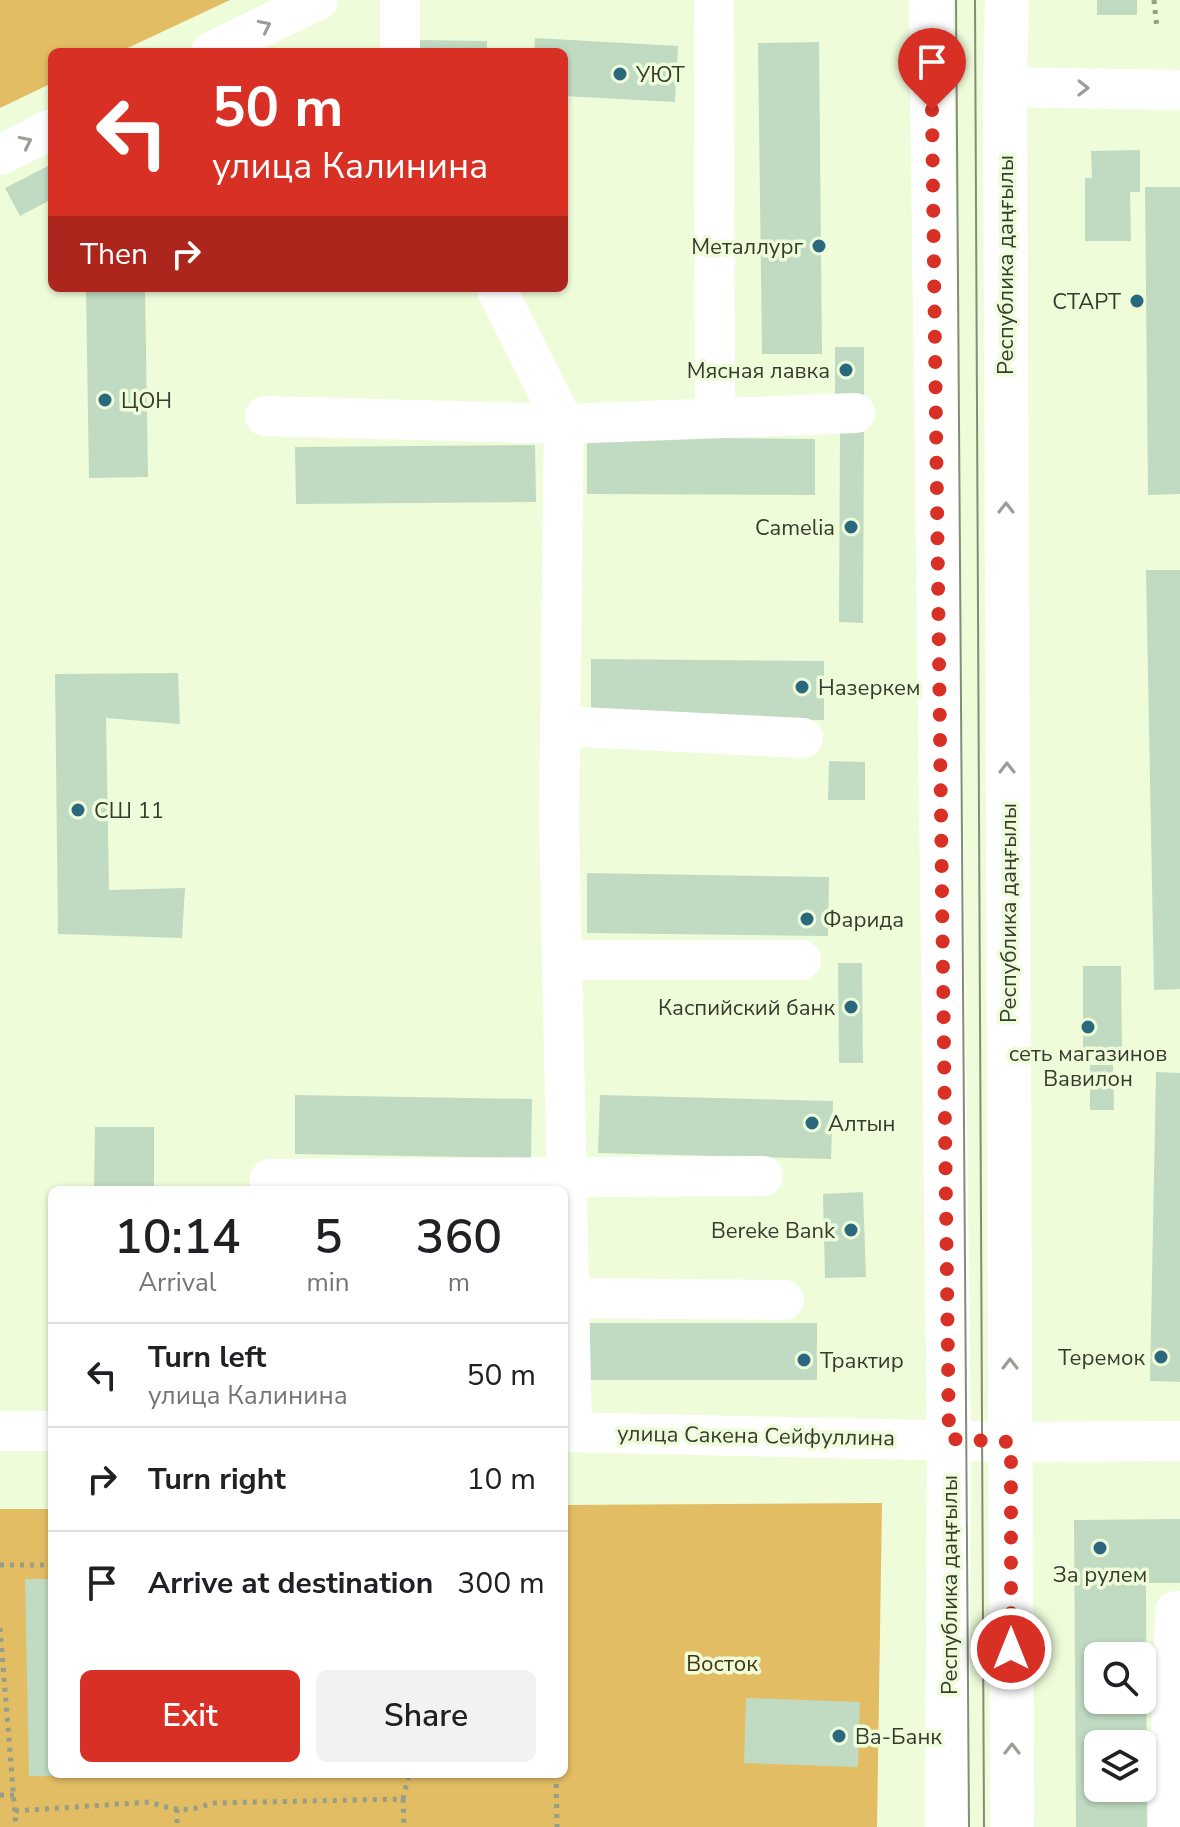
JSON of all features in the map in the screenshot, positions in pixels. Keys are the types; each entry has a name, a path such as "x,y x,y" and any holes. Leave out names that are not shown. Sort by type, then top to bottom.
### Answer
{"main road":[{"name":"Республика даңғылы","path":"931,0 949,1439 947,1827"},
{"name":"Республика даңғылы","path":"1007,0 1012,1827"}],"street":[{"path":"219,48 318,0"},
{"path":"400,0 400,48"},
{"path":"714,0 715,418"},
{"path":"1005,87 1180,90"},
{"path":"0,155 48,131"},
{"path":"498,292 564,424 560,726 566,1186"},
{"path":"265,416 564,424 855,413"},
{"path":"560,726 803,738"},
{"path":"562,960 801,960"},
{"path":"270,1186 270,1179 763,1176"},
{"path":"568,1298 784,1300"},
{"path":"0,1431 48,1431"},
{"name":"улица Сакена Сейфуллина","path":"568,1432 1011,1442"},
{"path":"1011,1442 1180,1441"},
{"path":"1168,1827 1175,1611 1180,1611"}],"path":[{"path":"1154,0 1157,29"},
{"path":"0,1565 48,1565"},
{"path":"0,1628 16,1827"},
{"path":"404,1827 403,1799 408,1778"},
{"path":"556,1778 557,1827"},
{"path":"0,1795 14,1795"},
{"path":"15,1811 150,1802 195,1810 211,1803 403,1799"},
{"path":"177,1809 177,1827"}],"green space":[{"path":"0,0 230,0 128,48 48,48 48,85 0,108"},
{"name":"Восток","path":"882,1503 877,1827 0,1827 0,1509 48,1509 48,1778 568,1778 568,1505"}],"building":[{"path":"1097,0 1137,0 1137,15 1097,15"},
{"name":"УЮТ","path":"535,38 678,46 675,102 568,96 568,48 534,48"},
{"path":"418,40 487,41 487,48 418,48"},
{"path":"819,42 822,354 762,354 758,43"},
{"path":"1140,150 1140,192 1130,192 1131,241 1085,241 1085,178 1092,178 1091,151"},
{"path":"48,166 48,201 20,216 5,188"},
{"path":"1145,187 1180,187 1180,494 1148,495"},
{"path":"86,292 145,292 148,477 89,478"},
{"path":"835,347 864,347 864,396 835,396"},
{"name":"Camelia","path":"840,432 864,432 863,623 839,622"},
{"path":"587,437 815,439 815,495 587,494"},
{"path":"535,445 536,502 296,504 295,447"},
{"path":"1146,570 1180,570 1180,989 1154,990"},
{"path":"591,659 824,661 824,720 591,718"},
{"path":"178,673 180,724 106,718 109,890 185,888 182,938 58,934 55,674"},
{"path":"829,761 865,762 865,800 828,800"},
{"path":"587,873 829,877 828,936 587,933"},
{"path":"838,963 862,963 863,1063 839,1063"},
{"path":"1083,966 1121,966 1122,1049 1083,1049"},
{"path":"1090,1065 1113,1065 1114,1110 1090,1110"},
{"path":"1156,1072 1180,1073 1180,1382 1150,1381"},
{"path":"295,1095 532,1099 531,1158 295,1154"},
{"path":"600,1095 833,1101 831,1159 598,1153"},
{"path":"95,1127 154,1127 154,1186 94,1186"},
{"path":"863,1192 866,1277 825,1278 823,1194"},
{"path":"588,1323 817,1323 817,1380 588,1380"},
{"path":"1180,1519 1180,1583 1146,1583 1146,1642 1084,1642 1084,1714 1147,1714 1147,1730 1084,1730 1084,1802 1147,1802 1147,1827 1076,1827 1074,1520"},
{"path":"25,1579 48,1579 48,1776 29,1776"},
{"path":"746,1698 860,1702 858,1767 744,1763"}],"tram line":[{"path":"956,0 969,1827"},
{"path":"975,0 984,1827"}],"place":[{"name":"УЮТ","path":"620,74"},
{"name":"Металлург","path":"819,246"},
{"name":"СТАРТ","path":"1137,301"},
{"name":"Мясная лавка","path":"846,370"},
{"name":"ЦОН","path":"105,400"},
{"name":"Camelia","path":"851,527"},
{"name":"Назеркем","path":"802,687"},
{"name":"СШ 11","path":"78,810"},
{"name":"Фарида","path":"807,919"},
{"name":"Каспийский банк","path":"851,1007"},
{"name":"сеть магазинов Вавилон","path":"1088,1027"},
{"name":"Алтын","path":"812,1123"},
{"name":"Bereke Bank","path":"851,1230"},
{"name":"Теремок","path":"1161,1357"},
{"name":"Трактир","path":"804,1360"},
{"name":"За рулем","path":"1100,1548"},
{"name":"Ва-Банк","path":"839,1736"}],"route":[{"path":"932,110 949,1439 1011,1442 1011,1649"}]}
